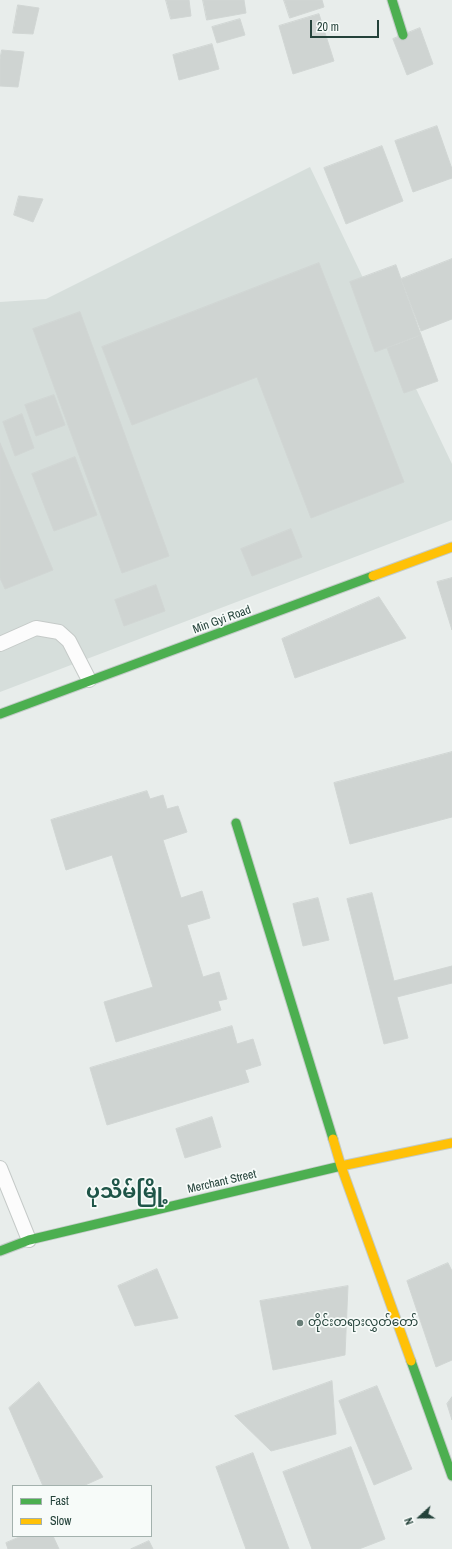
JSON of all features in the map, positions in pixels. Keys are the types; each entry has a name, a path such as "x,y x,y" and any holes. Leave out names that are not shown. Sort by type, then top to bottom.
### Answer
{"main road":[{"path":"392,0 403,35"},
{"name":"Min Gyi Road","path":"0,714 452,547"},
{"path":"236,823 341,1166 452,1476"},
{"name":"Merchant Street","path":"0,1251 29,1240 341,1166 452,1143"}],"lane":[{"path":"0,644 36,628 59,632 70,641 89,680"},
{"path":"0,1168 29,1240"}],"shaded area":[{"path":"310,167 452,464 452,520 0,692 0,302 46,299"}],"building":[{"path":"166,0 189,0 191,16 171,19"},
{"path":"203,0 244,0 246,13 207,20"},
{"path":"284,0 322,0 324,7 290,18"},
{"path":"18,5 39,8 33,34 13,33"},
{"path":"319,14 334,61 293,74 279,26"},
{"path":"240,19 245,35 217,43 212,27"},
{"path":"420,28 433,64 407,75 393,39"},
{"path":"212,44 219,69 179,80 173,55"},
{"path":"2,50 24,52 18,87 0,86 0,59"},
{"path":"437,126 452,169 452,178 413,192 395,141"},
{"path":"382,146 403,201 346,224 324,168"},
{"path":"19,196 43,199 33,222 14,215"},
{"path":"452,259 452,319 421,331 401,279"},
{"path":"319,263 404,482 311,518 257,377 132,425 102,347"},
{"path":"396,265 421,335 375,352 350,282"},
{"path":"80,312 169,556 122,573 33,329"},
{"path":"421,335 438,381 404,393 387,348"},
{"path":"54,395 65,425 36,436 25,405"},
{"path":"22,414 34,448 15,456 3,422"},
{"path":"0,443 53,570 5,589 0,578"},
{"path":"75,457 97,515 54,531 32,474"},
{"path":"291,529 302,557 252,576 241,549"},
{"path":"452,578 452,630 437,582"},
{"path":"156,585 165,611 124,626 115,600"},
{"path":"379,597 406,638 295,678 282,639"},
{"path":"452,752 452,817 350,844 334,783"},
{"path":"147,791 150,799 163,795 167,809 178,806 187,832 163,840 181,898 202,891 210,918 187,925 203,977 219,972 227,999 218,1001 221,1010 116,1042 104,1002 153,987 112,855 66,870 51,820"},
{"path":"372,893 394,981 452,966 452,983 397,997 408,1038 384,1044 347,899"},
{"path":"318,898 329,940 303,946 293,904"},
{"path":"232,1026 237,1044 253,1039 261,1065 245,1070 249,1082 107,1125 90,1068"},
{"path":"212,1117 221,1147 185,1158 176,1129"},
{"path":"448,1263 452,1271 452,1360 436,1367 407,1281"},
{"path":"157,1269 178,1318 135,1326 118,1286"},
{"path":"348,1286 345,1355 273,1370 260,1301"},
{"path":"332,1381 336,1434 271,1451 235,1416"},
{"path":"39,1382 103,1477 85,1485 43,1485 9,1408"},
{"path":"377,1386 412,1469 374,1485 339,1401"},
{"path":"452,1397 452,1420 447,1404"},
{"path":"351,1447 385,1539 359,1549 312,1549 283,1472"},
{"path":"253,1453 289,1549 246,1549 216,1467"},
{"path":"20,1537 53,1537 59,1549 8,1549 6,1543"},
{"path":"149,1541 153,1549 131,1549"}],"traffic: fast":[{"path":"392,0 403,35"},
{"path":"0,714 373,576"},
{"path":"236,823 333,1139"},
{"path":"0,1251 29,1240 341,1166"},
{"path":"411,1361 452,1476"}],"traffic: slow":[{"path":"373,576 452,547"},
{"path":"333,1139 341,1166 411,1361"},
{"path":"341,1166 452,1143"}],"place":[{"name":"တိုင်းတရားလွှတ်တော်","path":"300,1323"}],"district":[{"name":"ပုသိမ်မြို့","path":"127,1193"}]}
